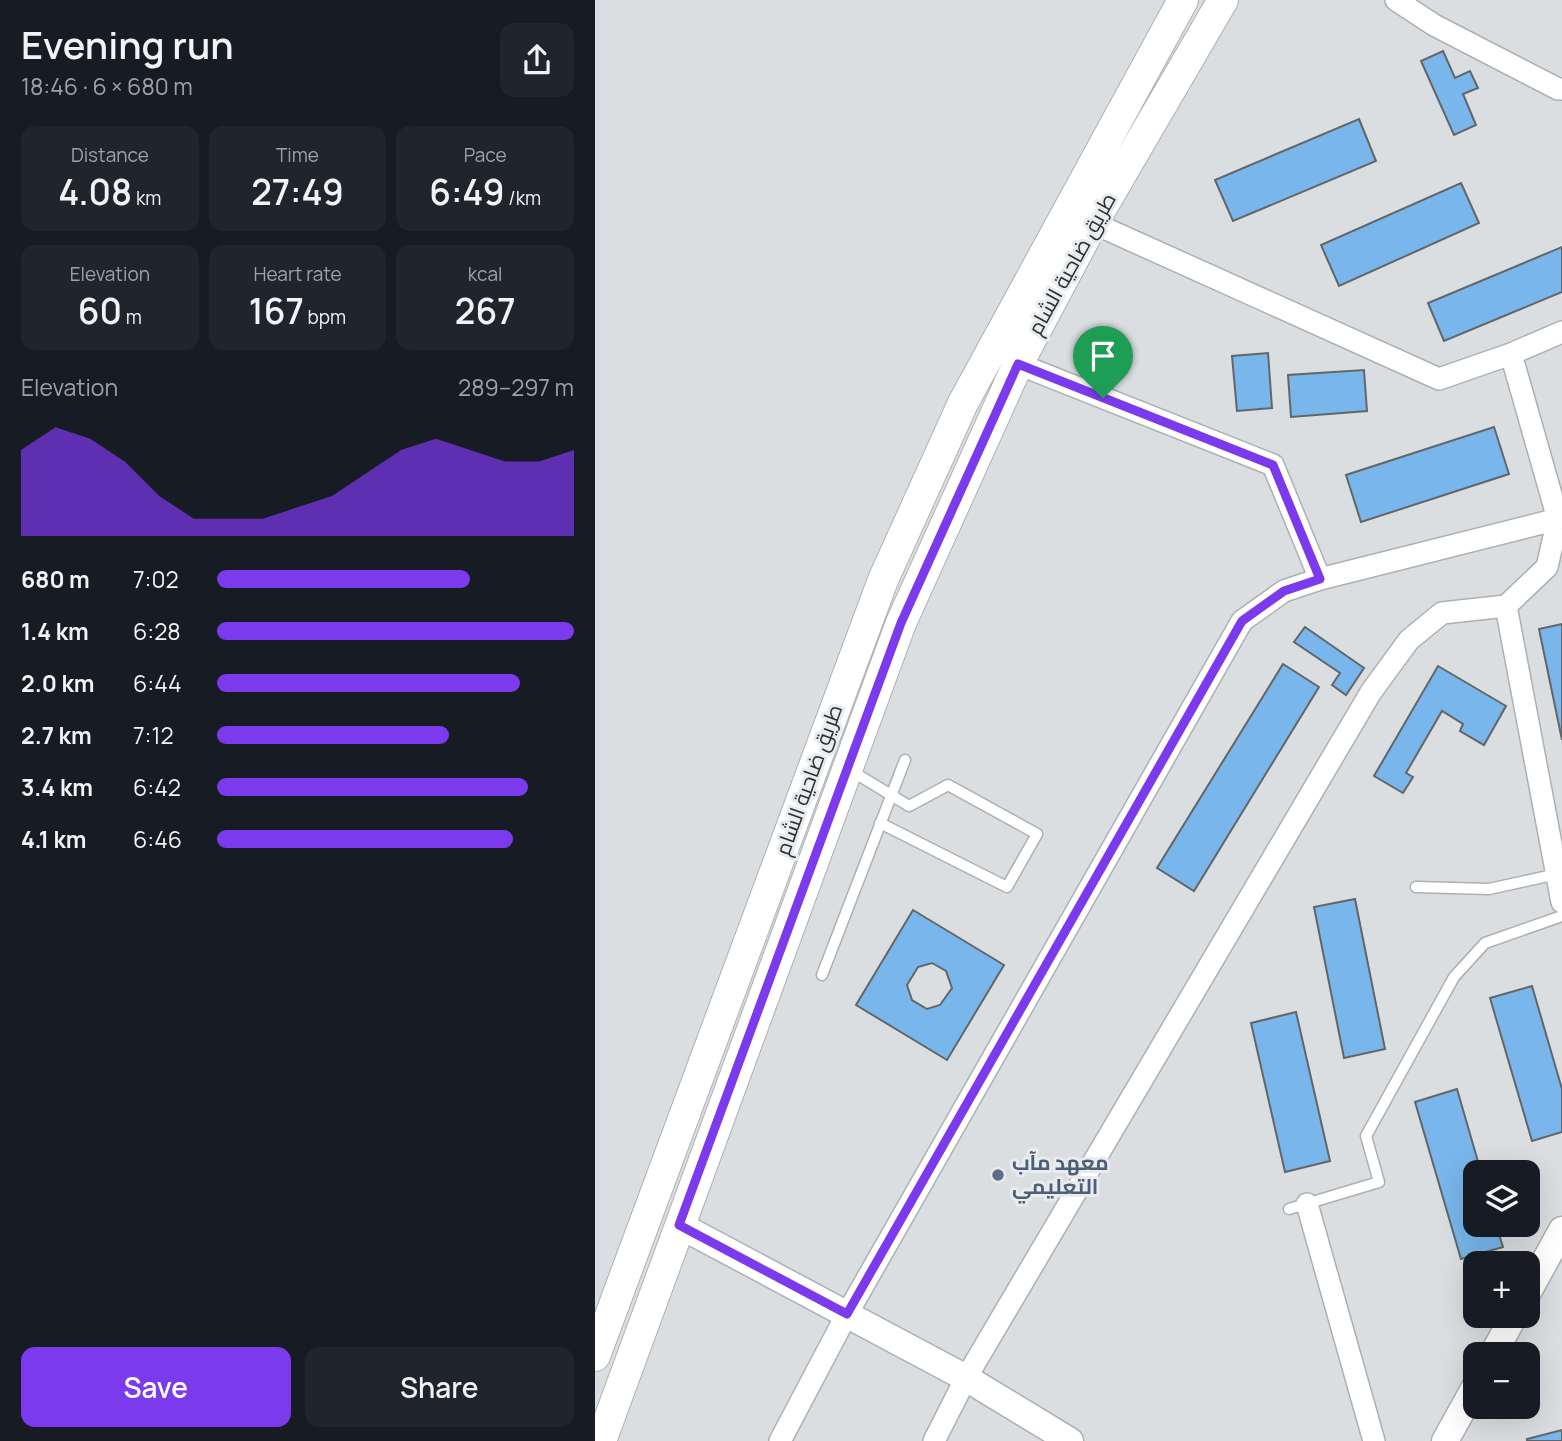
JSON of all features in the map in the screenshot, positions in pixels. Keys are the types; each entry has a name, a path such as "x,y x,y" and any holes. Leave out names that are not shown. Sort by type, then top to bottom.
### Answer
{"main road":[{"name":"طريق ضاحية الشام","path":"595,1356 883,580 963,403 1183,0"},
{"name":"طريق ضاحية الشام","path":"607,1435 679,1225 901,623 1018,364 1093,223 1223,0"}],"street":[{"path":"1396,0 1434,25 1562,89"},
{"path":"1093,223 1439,379 1511,354 1562,332"},
{"path":"934,1441 966,1378 1371,692 1409,640 1442,613 1506,606 1547,567 1559,519 1511,354"},
{"path":"1018,364 1273,465 1320,579"},
{"path":"780,1441 847,1314 1242,621 1284,591 1320,579 1559,519"},
{"path":"1506,606 1562,902"},
{"path":"1298,1206 1374,1441"},
{"path":"679,1225 966,1378 1070,1441"},
{"path":"1540,1271 1561,1234"},
{"path":"1445,1436 1463,1407"}],"lane":[{"path":"822,975 905,760"},
{"path":"847,768 909,807 948,785 1037,834 1007,887 880,823"},
{"path":"1416,887 1489,889 1557,874"},
{"path":"1298,1206 1379,1182 1366,1136 1454,977 1485,943 1562,916"}],"building":[{"path":"1443,51 1455,78 1470,71 1478,88 1463,94 1476,125 1454,135 1421,61"},
{"path":"1359,119 1376,161 1233,221 1215,180"},
{"path":"1461,183 1479,223 1339,286 1321,245"},
{"path":"1562,247 1562,292 1444,341 1428,303"},
{"path":"1268,353 1272,408 1237,411 1232,356"},
{"path":"1364,370 1367,411 1291,417 1288,375"},
{"path":"1494,427 1509,474 1361,522 1346,475"},
{"path":"1562,624 1562,740 1539,629"},
{"path":"1305,627 1364,668 1346,695 1332,685 1340,673 1294,642"},
{"path":"1283,664 1319,687 1194,891 1157,868"},
{"path":"1438,666 1506,706 1484,745 1460,731 1463,724 1442,711 1406,773 1413,777 1403,793 1374,776"},
{"path":"1355,899 1385,1049 1344,1058 1314,907"},
{"path":"913,910 1004,965 947,1060 856,1005","holes":["932,963 946,971 952,988 940,1005 927,1009 912,1000 907,985 918,967"]},
{"path":"1532,986 1562,1089 1562,1132 1532,1141 1490,998"},
{"path":"1296,1012 1330,1161 1285,1172 1251,1023"},
{"path":"1457,1089 1478,1160 1463,1160 1463,1237 1500,1237 1503,1247 1489,1251 1463,1251 1461,1259 1415,1102"},
{"path":"1562,1430 1562,1441 1527,1441 1527,1439"}],"place":[{"name":"معهد مآب التعليمي","path":"998,1175"}],"route":[{"path":"1018,364 1103,398 1273,465 1320,579 1284,591 1242,621 847,1314 679,1225 901,623 1018,364"}]}
